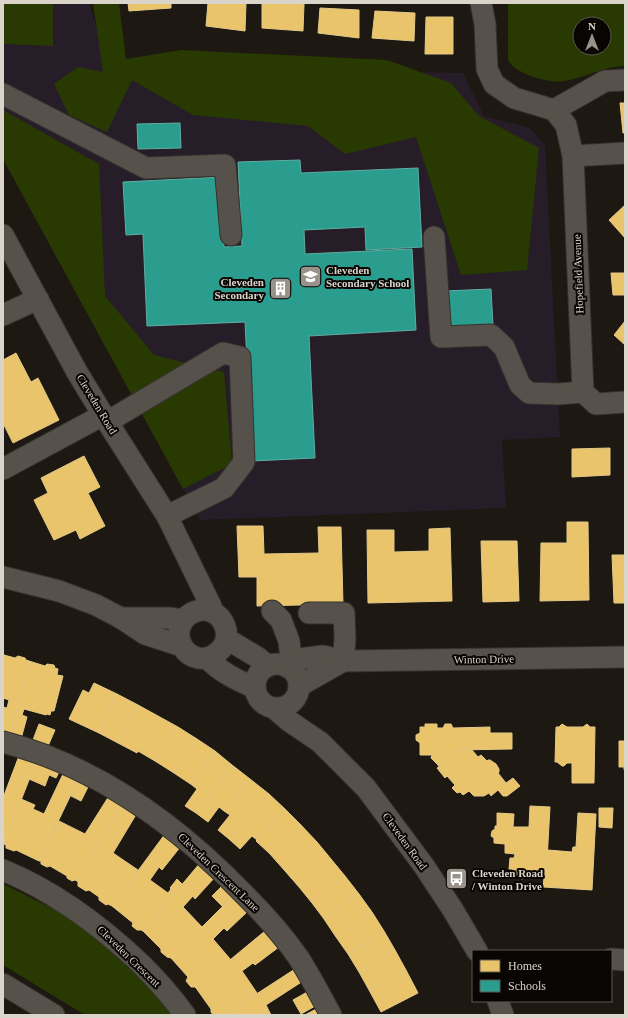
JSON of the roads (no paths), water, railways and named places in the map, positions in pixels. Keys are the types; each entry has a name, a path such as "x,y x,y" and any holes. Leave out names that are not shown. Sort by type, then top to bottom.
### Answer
{"street":[{"path":"481,3 485,24 487,69 494,84 514,98 554,110 605,81 625,80"},
{"path":"3,94 146,168 225,165 231,235"},
{"name":"Hopefield Avenue","path":"554,110 566,125 573,156 583,392"},
{"path":"573,156 625,154"},
{"name":"Cleveden Road","path":"3,235 105,419 167,516 213,612 224,624 227,631 227,639 257,657 282,664 296,674 298,692 320,742"},
{"path":"434,237 441,337 491,335 504,347 520,385 529,393 558,394 583,392 596,404 625,402"},
{"path":"3,315 38,299"},
{"path":"3,469 105,419 223,353 240,357 244,462 224,488 167,516"},
{"path":"194,572 186,617 180,626 179,640 188,654 197,658 207,658 220,652 227,639"},
{"path":"3,577 59,591 96,605 121,618 145,634 182,646"},
{"path":"121,618 171,618 186,617 201,611 213,612"},
{"path":"207,658 214,666 236,680 255,688 255,682 260,673 282,664 289,641 281,620 272,611"},
{"path":"309,613 344,613 345,639 343,660"},
{"name":"Winton Drive","path":"282,664 323,656 343,660 625,657"},
{"name":"Winton Drive","path":"298,692 343,660"},
{"name":"Cleveden Road","path":"255,688 256,695 261,701 267,706 274,708 289,721 320,742 366,788 424,866 453,910 476,950"},
{"path":"274,708 288,706 298,692"},
{"name":"Cleveden Crescent Lane","path":"3,742 50,758 83,772 139,805 171,827 228,877 280,933 299,959 331,1015"},
{"name":"Cleveden Crescent","path":"3,870 54,896 105,931 149,972 176,1002 185,1015"},
{"path":"612,959 625,960"},
{"path":"3,984 54,1015"},
{"path":"498,1002 503,1015"}],"place":[{"name":"Cleveden Secondary School","path":"310,276"},
{"name":"Cleveden Secondary","path":"280,288"},
{"name":"Cleveden Road / Winton Drive","path":"457,879"}]}
